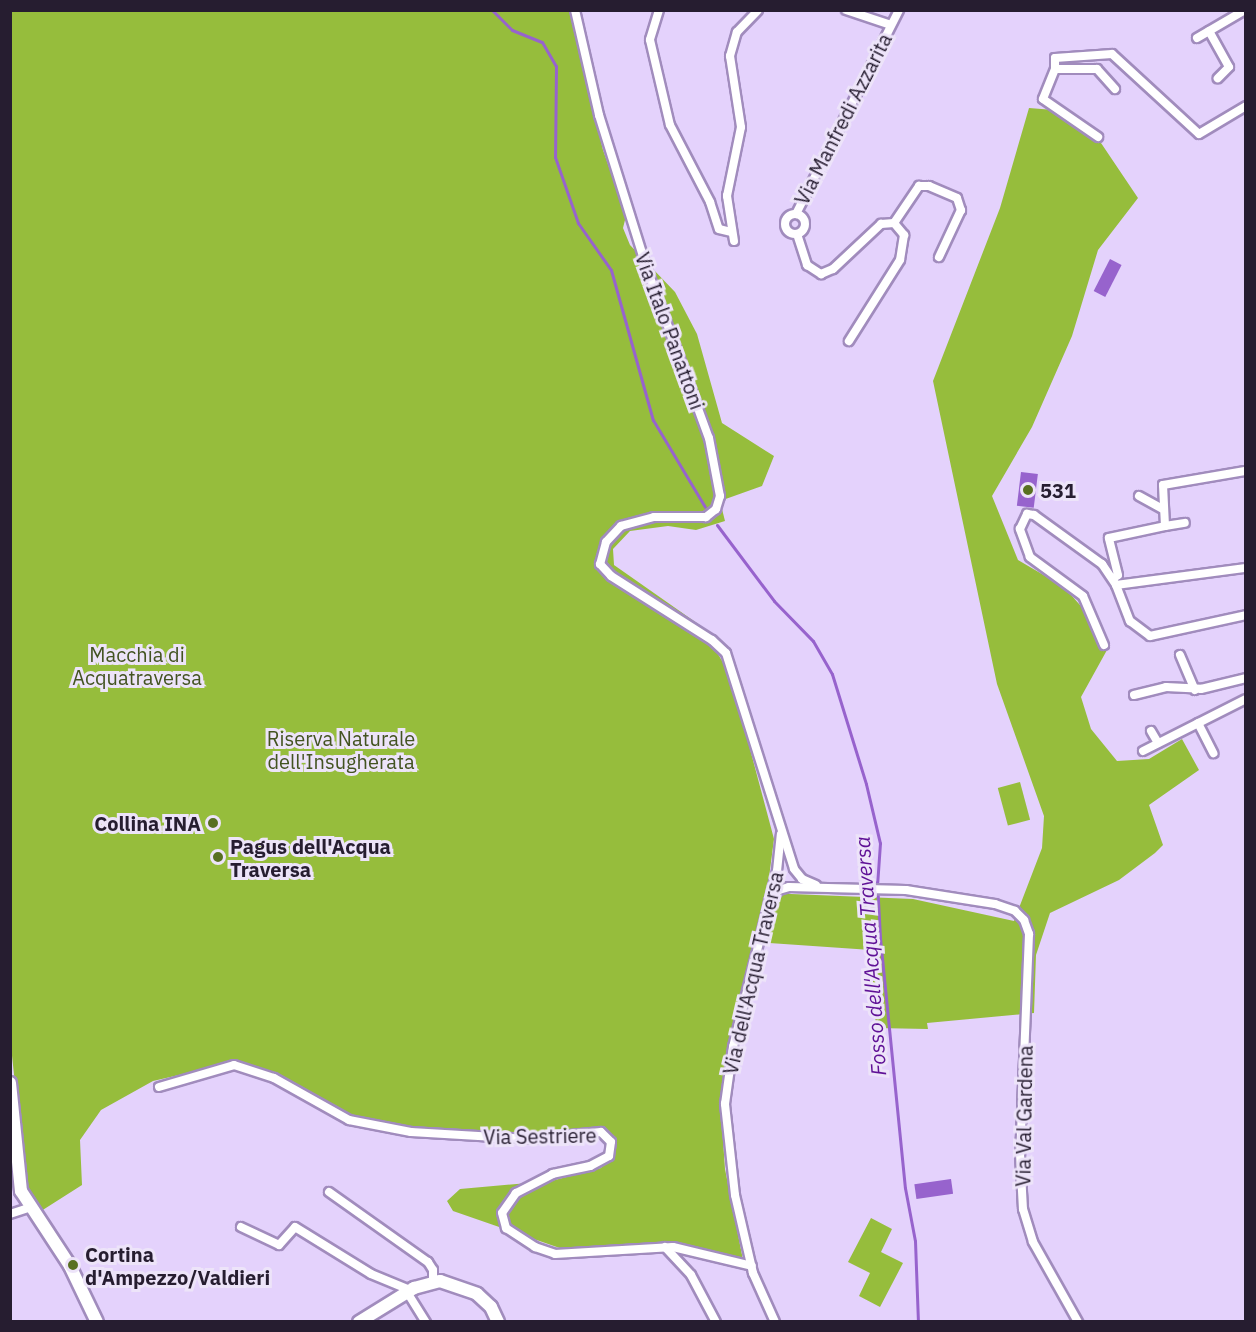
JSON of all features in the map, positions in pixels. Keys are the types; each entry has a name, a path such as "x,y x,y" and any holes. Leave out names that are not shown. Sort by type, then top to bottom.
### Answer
{"street":[{"name":"Via Italo Panattoni","path":"575,10 589,76 629,216 709,438 719,489 717,507 701,518 654,517 621,526 604,546 601,567"},
{"path":"659,10 650,42 668,119 686,161 710,202 719,229 733,236 729,177 741,127 730,56 737,32 758,10"},
{"path":"846,10 891,25"},
{"name":"Via Manfredi Azzarita","path":"796,214 899,10"},
{"path":"1197,38 1245,10"},
{"path":"1209,31 1229,67 1218,78"},
{"path":"1098,137 1043,99 1058,55 1112,54 1199,134 1245,106"},
{"path":"1054,69 1097,69 1115,89"},
{"path":"797,234 807,266 824,274 877,226 894,223 919,186 929,186 957,198 961,210 939,257"},
{"path":"796,214 805,222 797,234 788,232 785,223 796,214"},
{"path":"849,341 902,255 905,238 894,223"},
{"path":"1165,526 1162,509 1163,485 1245,471"},
{"path":"1139,496 1162,509"},
{"path":"1104,645 1083,596 1030,557 1020,529 1022,517 1034,515 1102,564 1115,582 1130,621 1149,636 1245,615"},
{"path":"1115,582 1118,575 1109,537 1185,523"},
{"name":"Via dell'Acqua Traversa","path":"601,567 726,653 737,678 781,834 796,873 816,885"},
{"path":"1115,582 1245,568"},
{"path":"1179,655 1195,690"},
{"path":"1134,695 1166,687 1195,690 1245,678"},
{"path":"1143,751 1245,699"},
{"path":"1198,723 1213,753"},
{"path":"1151,731 1158,743"},
{"name":"Via dell'Acqua Traversa","path":"774,1322 752,1266 730,1170 725,1096 738,1026 769,901 781,834"},
{"path":"769,901 782,888 816,885"},
{"name":"Via Val Gardena","path":"816,885 882,889 1005,907 1020,915 1029,934 1020,1154 1023,1209 1034,1242 1078,1322"},
{"name":"Via Sestriere","path":"159,1087 234,1065 279,1080 349,1120 411,1132 529,1139 601,1132 611,1142 609,1156 590,1166 553,1174 516,1193 503,1209 502,1223 530,1244 555,1254 665,1247 752,1266"},
{"path":"10,1083 18,1176 29,1208 70,1266 97,1322"},
{"path":"329,1192 429,1262 433,1268 433,1281"},
{"path":"10,1214 29,1208"},
{"path":"242,1227 279,1245 295,1227 371,1274 409,1291 426,1322"},
{"path":"665,1247 692,1275 716,1322"},
{"path":"359,1322 372,1318 409,1291 433,1281 456,1284 477,1294 491,1307 498,1322"}],"green space":[{"name":"Riserva Naturale dell'Insugherata","path":"10,11 570,11 603,150 626,216 623,228 630,245 675,292 697,334 722,423 774,456 762,486 720,501 725,521 696,530 668,526 630,531 613,549 614,565 701,626 730,674 774,839 767,893 913,899 1014,921 1042,848 1044,816 997,684 933,381 1000,208 1029,108 1054,110 1101,143 1138,198 1098,250 1072,336 1032,427 992,496 1018,560 1064,587 1102,630 1107,650 1081,697 1091,729 1117,761 1149,759 1182,739 1199,770 1149,805 1163,845 1155,853 1119,880 1050,913 1036,955 1034,1013 927,1023 928,1029 876,1028 871,950 754,942 720,1097 725,1169 743,1260 673,1244 574,1253 453,1211 447,1201 460,1189 551,1181 601,1168 614,1148 602,1132 549,1141 390,1129 354,1118 231,1063 153,1081 101,1110 80,1140 82,1185 38,1213 27,1196 10,1037"},
{"path":"1020,782 1030,820 1008,826 998,788"},
{"path":"871,1218 892,1229 881,1252 903,1263 880,1307 859,1296 870,1273 848,1262"}],"shaded area":[{"path":"1110,259 1122,265 1105,297 1094,291"},
{"name":"531","path":"1021,472 1038,474 1034,508 1017,506"},
{"path":"951,1179 953,1194 916,1199 914,1184"}],"waterway":[{"name":"Fosso dell'Acqua Traversa","path":"492,10 512,30 542,42 556,66 555,157 578,223 611,270 653,420 705,507"},
{"name":"Fosso dell'Acqua Traversa","path":"717,525 774,601 813,641 832,674 866,784 880,843 877,882 880,938 905,1188 915,1241 918,1322"}],"place":[{"name":"531","path":"1028,490"},
{"name":"Collina INA","path":"213,823"},
{"name":"Pagus dell'Acqua Traversa","path":"218,857"},
{"name":"Cortina d'Ampezzo/Valdieri","path":"73,1265"}],"park label":[{"name":"Macchia di Acquatraversa","path":"137,666"}]}
